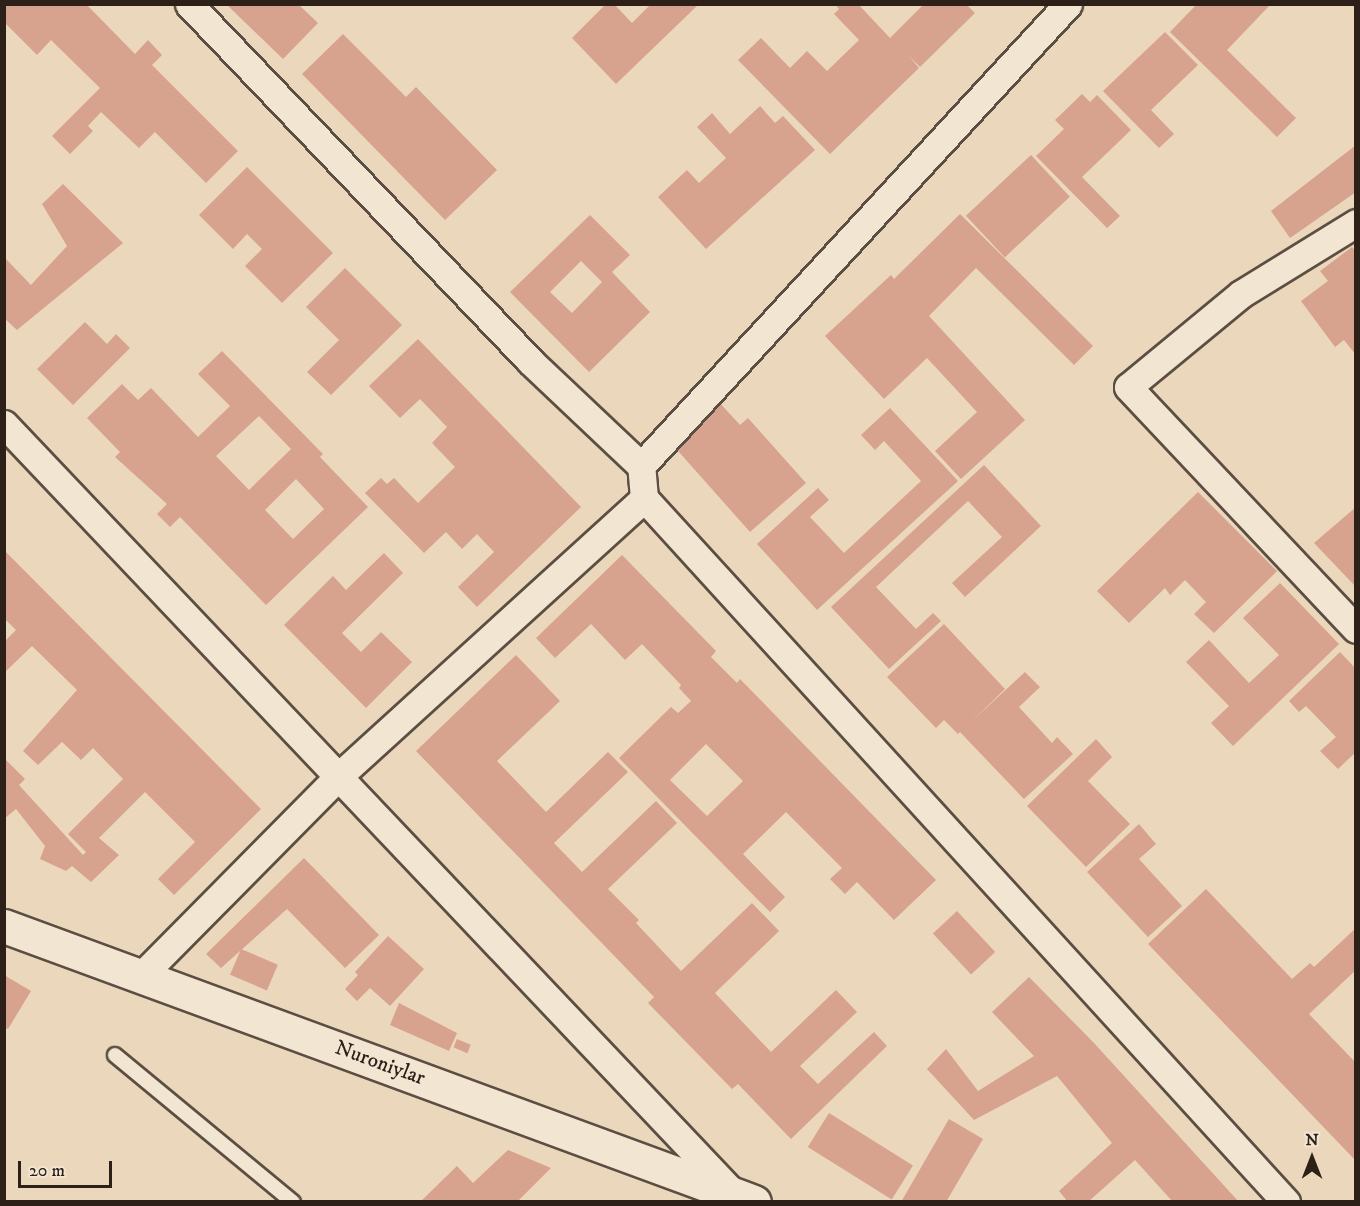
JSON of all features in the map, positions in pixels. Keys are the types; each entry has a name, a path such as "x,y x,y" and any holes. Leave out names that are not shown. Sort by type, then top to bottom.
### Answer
{"main road":[{"name":"Nuroniylar","path":"4,927 744,1198"}],"street":[{"path":"189,4 530,360 641,466 644,498 1286,1202"},
{"path":"641,466 1068,4"},
{"path":"1356,223 1241,294 1128,387 1356,629"},
{"path":"4,424 744,1198"},
{"path":"141,976 340,775 644,498"}],"lane":[{"path":"115,1055 292,1202"}],"building":[{"path":"4,4 86,4 135,54 148,40 162,55 152,65 238,151 206,183 155,132 139,148 101,112 88,126 93,131 70,154 52,136 100,88 51,40 37,55 4,22"},
{"path":"226,4 298,4 318,23 283,59"},
{"path":"606,4 614,4 632,23 651,4 699,4 616,84 572,38"},
{"path":"835,4 858,4 890,38 924,4 966,4 975,13 920,67 909,56 919,68 830,154 738,60 761,38 790,68 807,51 827,71 859,40 834,14 839,9"},
{"path":"1197,4 1271,4 1227,50 1296,118 1277,137 1170,32"},
{"path":"1165,32 1198,65 1151,110 1174,134 1159,148 1103,91"},
{"path":"343,34 406,97 416,87 497,170 445,220 302,74"},
{"path":"1082,94 1090,102 1097,95 1131,130 1082,177 1120,216 1107,228 1036,156 1064,129 1055,120"},
{"path":"760,106 775,123 783,116 815,150 706,249 658,197 687,170 699,183 726,158 697,127 712,113 730,134"},
{"path":"1356,145 1356,192 1290,238 1271,211"},
{"path":"1031,155 1070,197 1005,257 966,216"},
{"path":"247,167 333,253 282,303 245,266 262,249 247,234 233,249 199,215"},
{"path":"63,184 123,243 17,330 4,318 4,257 31,285 67,246 42,204"},
{"path":"960,214 1093,346 1074,365 976,268 929,316 1025,420 961,479 935,451 977,412 927,358 884,399 825,336 891,275 894,279"},
{"path":"590,215 630,255 612,272 650,312 589,372 510,292","holes":["581,261 602,282 572,313 550,292"]},
{"path":"1352,247 1356,252 1356,355 1344,340 1335,347 1301,301 1328,281 1320,271"},
{"path":"345,268 402,325 331,395 307,372 339,340 306,307"},
{"path":"85,322 107,344 116,334 130,348 73,405 37,369"},
{"path":"418,339 581,507 477,607 458,587 494,552 477,534 462,549 446,532 424,553 365,493 381,478 387,484 394,478 418,503 455,467 432,443 447,427 420,399 400,418 369,386"},
{"path":"222,351 323,454 320,457 368,507 266,605 180,517 170,527 157,514 167,504 115,457 120,452 87,418 122,384 138,400 151,388 198,437 230,406 198,374","holes":["259,416 291,449 249,490 216,456","296,479 324,509 293,539 265,510"]},
{"path":"718,401 740,425 748,418 806,483 750,532 671,443"},
{"path":"890,408 958,481 817,610 757,544 818,488 829,500 810,517 844,553 921,481 884,441 875,450 861,435"},
{"path":"984,465 1041,526 965,597 952,583 1002,537 968,501 876,587 916,629 933,613 941,621 889,669 831,607"},
{"path":"1198,492 1277,571 1214,633 1194,614 1206,602 1185,580 1170,595 1165,588 1129,623 1097,591"},
{"path":"1356,507 1356,587 1314,543"},
{"path":"4,550 261,809 174,895 158,879 195,842 145,792 99,838 119,855 91,882 72,866 66,871 40,859 45,846 16,809 4,819 4,758 25,779 19,785 83,855 86,852 68,834 123,779 93,748 81,760 62,742 38,765 23,751 77,690 32,646 4,673 4,642 16,630 4,618"},
{"path":"384,553 403,573 342,633 361,652 381,632 412,662 366,708 284,625 333,576 346,590"},
{"path":"622,555 716,651 711,657 737,683 740,679 936,880 894,920 857,882 845,894 830,879 842,868 786,812 743,854 785,897 770,912 619,758 671,707 678,713 691,701 679,688 681,685 642,644 625,660 591,624 555,658 536,638","holes":["706,744 743,781 707,816 670,780"]},
{"path":"1280,583 1339,644 1233,746 1211,723 1229,706 1186,662 1209,640 1249,683 1279,655 1243,618"},
{"path":"944,624 1005,689 971,722 1025,672 1040,687 1019,707 1052,743 1057,737 1073,754 1024,799 960,732 958,734 944,720 936,728 887,677"},
{"path":"1340,652 1356,669 1356,752 1338,769 1320,751 1336,737 1306,706 1299,712 1289,701"},
{"path":"516,655 560,701 497,761 546,812 608,752 628,772 554,843 582,872 656,801 677,823 608,889 639,920 636,923 681,971 752,903 779,931 715,993 771,1052 836,990 857,1012 800,1066 818,1084 874,1032 887,1046 791,1139 738,1084 732,1089 648,1003 654,997 416,751"},
{"path":"1096,739 1112,757 1088,781 1130,824 1086,867 1027,806"},
{"path":"1139,824 1156,844 1139,859 1182,906 1148,937 1087,872"},
{"path":"304,858 379,935 345,968 287,909 221,968 206,954"},
{"path":"1206,889 1292,979 1310,963 1314,967 1356,928 1356,970 1309,1014 1356,1063 1356,1161 1148,944"},
{"path":"957,911 995,952 971,974 933,934"},
{"path":"388,936 424,969 390,1006 370,988 357,1001 345,989 358,975 355,972"},
{"path":"241,949 278,965 267,990 230,975"},
{"path":"4,975 31,991 8,1029 4,1027"},
{"path":"1029,977 1094,1043 1239,1202 1173,1202 1135,1160 1088,1202 1068,1202 1059,1191 1112,1143 1057,1076 974,1120 927,1069 946,1049 978,1091 1034,1056 992,1012"},
{"path":"399,1003 457,1033 449,1051 390,1025"},
{"path":"457,1039 471,1045 467,1053 453,1047"},
{"path":"829,1113 913,1165 892,1199 808,1147"},
{"path":"949,1119 983,1139 946,1202 901,1202"},
{"path":"508,1150 551,1168 517,1202 420,1202 457,1166 473,1183"}]}
